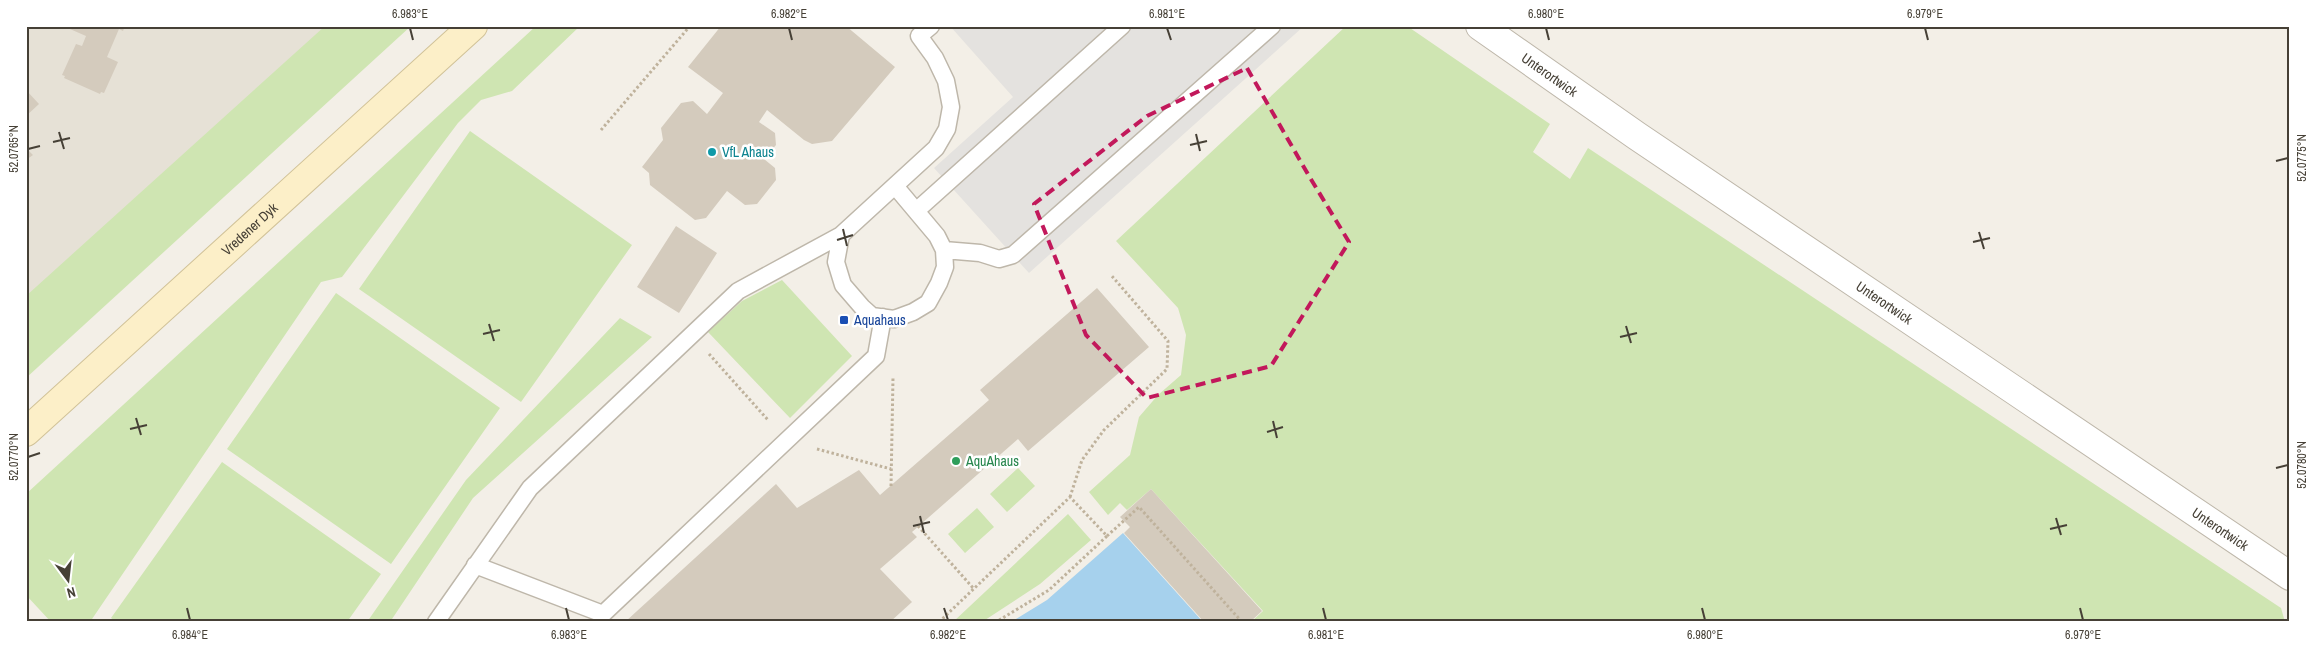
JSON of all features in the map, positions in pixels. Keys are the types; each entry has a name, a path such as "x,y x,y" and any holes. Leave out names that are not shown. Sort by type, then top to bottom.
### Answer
{"main road":[{"name":"Vredener Dyk","path":"26,432 474,26"}],"street":[{"name":"Unterortwick","path":"1480,26 1686,169 2290,576"}],"lane":[{"path":"916,211 1122,26"},
{"path":"944,250 980,253 999,259 1012,255 1272,26"},
{"path":"436,622 530,488 738,291 841,235 936,148 946,129 951,106 946,81 920,30"},
{"path":"841,235 836,262 843,285 872,316 894,318 912,312 928,303 939,284 945,267 944,250 937,236 896,186"},
{"path":"475,565 603,614 876,356 883,317"}],"path":[{"path":"601,130 690,26"},
{"path":"940,622 1070,497 1082,460 1104,430 1167,369 1168,341 1111,275"},
{"path":"891,486 893,375"},
{"path":"1070,497 1107,536"},
{"path":"996,622 1048,590 1139,507 1242,622"},
{"path":"918,526 974,589"}],"highlighted area":[{"path":"1247,68 1349,242 1271,366 1147,398 1086,335 1034,204 1147,116"}],"shaded area":[{"path":"26,26 333,26 26,302"},
{"path":"950,26 1304,26 1029,273 934,168 1013,97"}],"green space":[{"path":"325,26 411,26 26,378 26,296"},
{"path":"536,26 580,26 512,91 481,100 458,123 342,277 321,282 90,622 51,622 26,595 26,494"},
{"path":"1346,26 1407,26 1550,124 1533,152 1570,179 1588,148 2281,608 2285,622 1251,622 1263,611 1151,489 1127,510 1120,503 1108,515 1089,492 1130,455 1139,417 1158,395 1181,375 1186,335 1178,308 1116,241"},
{"path":"470,131 632,245 521,402 359,289"},
{"path":"782,280 852,356 790,418 708,332 742,301"},
{"path":"336,293 500,408 391,564 227,449"},
{"path":"620,318 652,337 473,498 390,622 367,622 466,480"},
{"path":"222,462 381,574 347,622 116,622 111,618"},
{"path":"1018,468 1035,486 1007,512 990,494"},
{"path":"977,508 994,527 965,553 948,534"},
{"path":"1068,514 1091,540 1040,584 982,622 953,622"}],"water":[{"path":"1123,533 1203,622 1011,622 1047,600"}],"building":[{"path":"63,26 125,26 123,31 119,29 107,57 118,62 104,93 101,92 100,94 64,78 65,76 62,75 76,44 82,46 86,36"},
{"path":"721,26 846,26 895,67 832,141 812,144 804,140 767,110 759,122 775,133 776,145 764,159 775,168 776,180 757,204 745,205 727,191 706,218 695,220 650,185 649,173 642,167 663,140 661,128 681,103 693,101 707,114 723,93 688,67"},
{"path":"26,90 39,104 26,116"},
{"path":"26,148 33,155 26,160"},
{"path":"676,226 717,253 679,313 637,287"},
{"name":"AquAhaus","path":"1097,288 1149,347 1028,451 1018,439 912,532 917,537 880,569 912,602 890,622 625,622 776,484 797,508 859,470 880,495 989,400 980,390"},
{"path":"1151,489 1262,611 1250,622 1204,622 1124,533 1130,527 1120,517"}],"place":[{"name":"VfL Ahaus","path":"712,152"},
{"name":"Aquahaus","path":"844,320"},
{"name":"AquAhaus","path":"956,461"}]}
